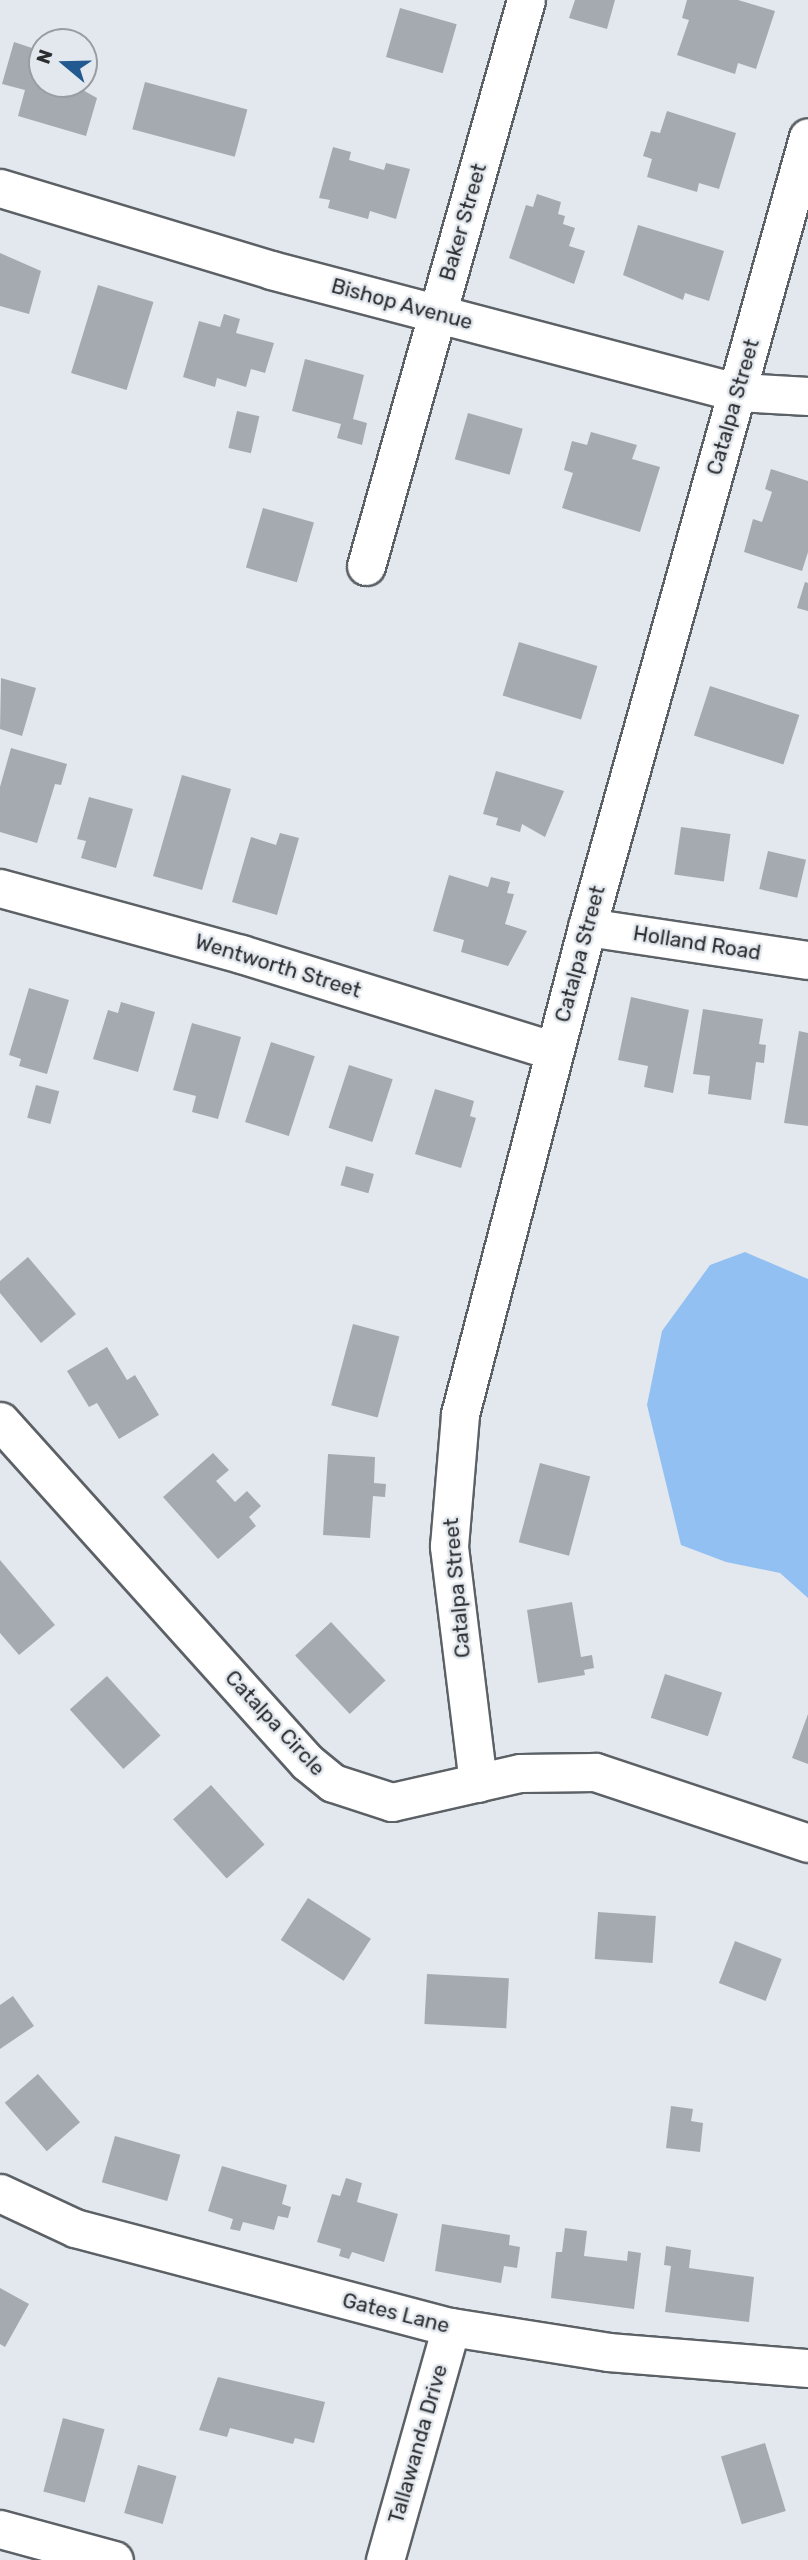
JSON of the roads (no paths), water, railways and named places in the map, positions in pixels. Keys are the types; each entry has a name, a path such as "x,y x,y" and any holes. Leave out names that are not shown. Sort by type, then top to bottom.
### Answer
{"street":[{"name":"Baker Street","path":"366,566 526,0"},
{"name":"Catalpa Street","path":"478,1783 449,1546 453,1465 466,1388 587,926 808,138"},
{"name":"Bishop Avenue","path":"0,188 437,313 737,392 808,396"},
{"name":"Wentworth Street","path":"0,888 241,954 554,1051"},
{"name":"Holland Road","path":"587,926 808,960"},
{"name":"Catalpa Circle","path":"0,1421 307,1762 333,1783 392,1802 541,1771 595,1772 808,1843"},
{"name":"Gates Lane","path":"0,2193 34,2213 75,2228 451,2327 608,2352 808,2368"},
{"name":"Tallawanda Drive","path":"385,2560 451,2327"},
{"path":"0,2529 114,2560"}]}
